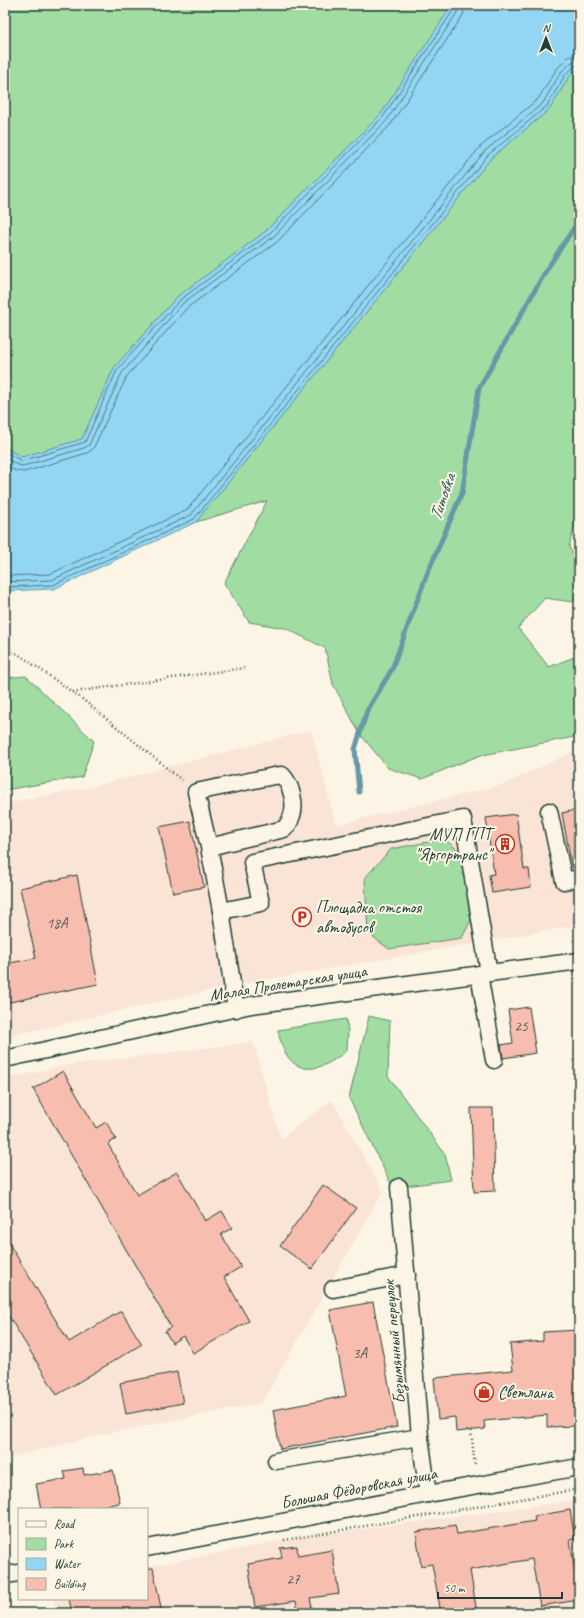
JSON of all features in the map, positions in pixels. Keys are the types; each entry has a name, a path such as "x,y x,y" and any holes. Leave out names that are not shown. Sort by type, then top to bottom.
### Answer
{"street":[{"path":"209,847 284,829 292,818 294,806 288,781 282,775 196,792 209,847 221,911 236,1009"},
{"path":"549,811 564,881 579,878"},
{"path":"221,911 260,903 252,862 463,819 494,1060"},
{"name":"Малая Пролетарская улица","path":"5,1060 251,1005 579,961"},
{"name":"Безымянный переулок","path":"399,1187 420,1437 428,1494"},
{"path":"333,1289 407,1275"},
{"path":"276,1461 420,1437"},
{"name":"Большая Фёдоровская улица","path":"148,1548 428,1494 578,1470"},
{"path":"5,1575 18,1572"}],"path":[{"path":"5,649 18,654 72,692 196,792"},
{"path":"72,692 244,668"},
{"path":"471,1431 475,1466"},
{"path":"283,1540 579,1489"}],"shaded area":[{"path":"311,730 336,825 505,784 576,750 579,750 579,925 225,987 5,1037 5,803 87,788"},
{"path":"253,1042 281,1139 332,1100 383,1191 262,1403 113,1432 8,1458 12,1479 5,1480 5,1079 62,1066"},
{"path":"579,1500 579,1613 57,1613 53,1600 148,1600 148,1567 289,1539"}],"green space":[{"path":"5,5 452,5 381,114 266,231 177,297 114,368 82,439 22,457 5,448"},
{"path":"579,67 579,518 576,519 569,547 579,564 579,596 572,602 545,598 518,628 549,667 579,655 579,736 478,756 422,779 388,768 360,734 333,684 325,648 285,628 249,622 224,583 267,501 196,522 492,157 550,109 568,78"},
{"path":"26,676 94,741 82,777 5,790 5,678"},
{"path":"444,839 462,853 471,920 462,938 389,949 368,933 365,878 391,849"},
{"path":"369,1016 390,1021 388,1076 445,1154 451,1180 399,1187 392,1186 349,1098"},
{"path":"346,1019 348,1031 347,1050 324,1065 313,1068 304,1068 295,1064 288,1056 282,1045 278,1030"}],"water":[{"path":"452,5 579,5 579,67 568,78 550,109 492,157 196,522 54,589 5,591 5,448 22,457 82,439 114,368 177,297 266,231 381,114"}],"building":[{"path":"579,809 579,867 572,868 562,813"},
{"name":"МУП ГПТ \"Яргортранс\"","path":"516,814 524,869 529,869 531,887 492,893 489,875 494,874 486,818"},
{"path":"190,821 204,887 173,893 159,827"},
{"path":"77,875 98,984 5,1003 5,964 36,958 20,888"},
{"path":"529,1007 536,1053 503,1058 501,1045 513,1043 508,1010"},
{"path":"63,1071 96,1128 106,1122 116,1139 108,1144 137,1195 177,1172 205,1221 222,1211 232,1228 221,1234 241,1267 224,1277 249,1321 193,1353 183,1336 172,1343 165,1331 171,1327 33,1089"},
{"path":"471,1108 493,1108 495,1191 474,1192"},
{"path":"323,1185 356,1208 312,1269 280,1246"},
{"path":"5,1237 69,1342 121,1311 142,1344 57,1395 5,1310"},
{"path":"373,1302 397,1427 280,1449 273,1410 346,1396 330,1310"},
{"path":"579,1330 579,1426 547,1427 547,1415 484,1421 485,1429 456,1432 455,1417 438,1419 434,1378 513,1370 510,1344 543,1341 543,1332"},
{"path":"177,1372 183,1403 126,1414 120,1383"},
{"path":"83,1468 84,1475 113,1470 120,1503 92,1508 41,1508 36,1484 66,1479 64,1471"},
{"path":"570,1510 575,1539 570,1540 579,1600 540,1606 532,1559 470,1570 477,1613 441,1613 432,1564 421,1566 416,1532 455,1525 457,1534 535,1521 534,1516"},
{"path":"297,1546 298,1556 332,1550 339,1594 310,1598 312,1608 298,1611 296,1601 255,1607 248,1564 282,1558 280,1548"},
{"path":"148,1568 153,1568 162,1613 72,1613 69,1600 148,1600"}],"waterway":[{"name":"Титовка","path":"359,792 355,749 367,711 392,669 427,574 462,493 479,388 547,269 579,220"}],"place":[{"name":"МУП ГПТ \"Яргортранс\"","path":"505,844"},
{"name":"Площадка отстоя автобусов","path":"302,917"},
{"name":"Светлана","path":"484,1392"}]}
